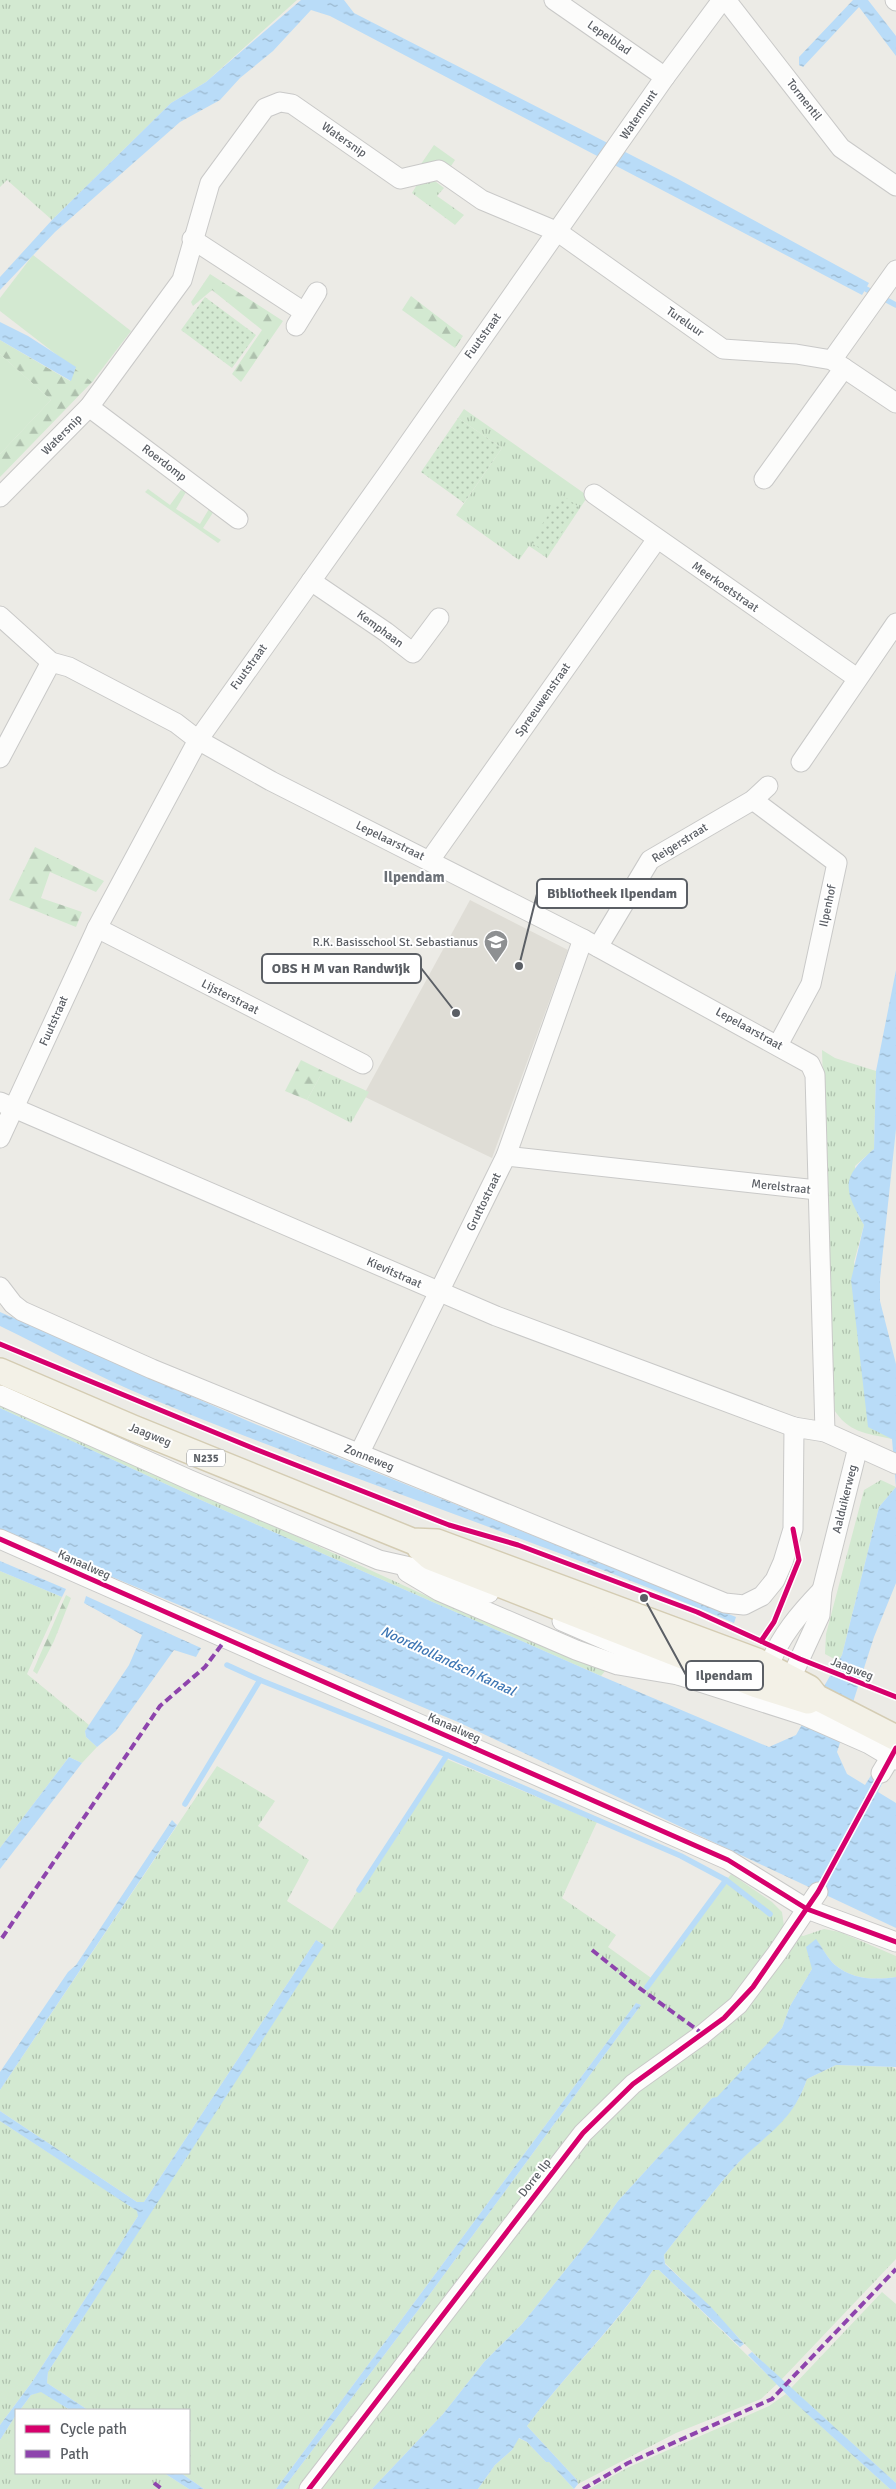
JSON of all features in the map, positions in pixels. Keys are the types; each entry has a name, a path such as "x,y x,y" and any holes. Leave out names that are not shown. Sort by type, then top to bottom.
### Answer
{"main road":[{"name":"Jaagweg","path":"0,1371 133,1428 412,1541 430,1557 497,1584 603,1623 757,1685 789,1686"},
{"name":"Jaagweg","path":"412,1541 436,1542 474,1555 769,1666 789,1686 808,1701 810,1706 851,1725 892,1755"}],"street":[{"name":"Lepelblad","path":"554,0 665,77"},
{"name":"Watermunt","path":"558,232 665,77 724,0"},
{"name":"Tormentil","path":"724,0 841,148 896,186"},
{"name":"Watersnip","path":"0,497 89,407 182,280 192,239 210,183 265,108 272,104 285,101 292,104 400,179 439,170 482,200 558,232"},
{"name":"Tureluur","path":"558,232 723,349 796,354 838,364 896,403"},
{"name":"Fuutstraat","path":"0,1138 7,1106 97,928 198,740 558,232"},
{"path":"192,239 300,319 317,292"},
{"path":"764,479 896,270"},
{"name":"Roerdomp","path":"89,407 238,519"},
{"name":"Meerkoetstraat","path":"594,494 857,678"},
{"name":"Spreeuwenstraat","path":"430,860 657,539"},
{"name":"Kemphaan","path":"310,581 386,632 413,654 439,618"},
{"name":"Lepelaarstraat","path":"1,621 51,662 69,667 168,718 198,740 270,781 430,860 591,943 805,1060 815,1075 817,1190"},
{"path":"801,762 896,623"},
{"path":"0,758 51,662"},
{"name":"Reigerstraat","path":"591,943 650,860 753,800 768,786"},
{"name":"Ilpenhof","path":"753,800 837,862 811,984 778,1045"},
{"name":"Lijsterstraat","path":"97,928 363,1064"},
{"name":"Gruttostraat","path":"359,1454 506,1156 591,943"},
{"name":"Kievitstraat","path":"7,1106 243,1205 439,1292 645,1373 794,1427"},
{"name":"Merelstraat","path":"506,1156 817,1190 825,1432"},
{"name":"Zonneweg","path":"0,1287 13,1304 22,1311 152,1369 715,1599 735,1604 750,1603 762,1596 775,1580 787,1552 793,1529 794,1427"},
{"path":"0,1396 190,1480 378,1560 398,1566 439,1592 576,1650 618,1665 678,1675 810,1706"},
{"path":"794,1427 825,1432 858,1448"},
{"name":"Aalduikerweg","path":"789,1686 820,1615 822,1590 858,1448 889,1461"},
{"name":"Kanaalweg","path":"0,1539 728,1860 807,1909 896,1942"},
{"name":"Aalduikerweg","path":"769,1666 776,1647 802,1611 822,1590"},
{"name":"Dorre Ilp","path":"309,2489 583,2133 632,2084 703,2034 738,2005 758,1980 818,1892"}],"shaded area":[{"path":"470,900 568,950 492,1158 363,1096"}],"green space":[{"path":"0,0 297,0 206,82 171,103 52,220 7,180 0,187"},
{"path":"434,145 455,160 451,166 443,164 419,167"},
{"path":"431,178 444,188 437,196 464,215 455,225 412,193 418,183"},
{"path":"33,255 131,331 92,382 0,311 0,298"},
{"path":"210,274 283,321 241,382 232,374 262,330 212,290 193,306 191,302"},
{"path":"411,296 463,336 455,348 402,310"},
{"path":"205,297 256,335 232,368 181,330"},
{"path":"0,340 70,381 76,367 94,380 0,477 0,454 51,400 0,354"},
{"path":"0,354 51,400 0,454"},
{"path":"464,409 588,496 547,558 529,546 519,560 456,515 502,448 458,418"},
{"path":"458,418 502,448 464,503 421,472"},
{"path":"148,489 170,505 181,490 186,492 176,509 200,524 209,509 214,511 203,528 221,540 218,543 145,492"},
{"path":"562,495 579,507 548,554 530,542"},
{"path":"35,847 104,881 96,892 50,872 41,898 82,912 76,927 9,900"},
{"path":"822,1050 835,1058 876,1071 874,1149 855,1166 858,1215 864,1225 854,1262 892,1439 858,1431 845,1423 833,1408"},
{"path":"301,1060 323,1071 307,1100 285,1091"},
{"path":"323,1071 369,1092 351,1123 307,1100"},
{"path":"0,1400 431,1598 605,1671 601,1676 194,1497 0,1408"},
{"path":"881,1480 896,1487 879,1507 842,1655 838,1661 825,1654 826,1634 864,1490"},
{"path":"0,1571 62,1597 27,1674 89,1725 85,1731 86,1737 97,1747 82,1763 69,1757 0,1848"},
{"path":"66,1595 71,1598 54,1641 37,1674 33,1671"},
{"path":"444,1758 597,1822 562,1898 616,1935 608,1947 654,1980 731,1874 772,1902 782,1912 784,1926 803,1936 824,1929 840,1932 896,1956 896,1977 864,1978 849,1974 832,1962 816,1940 812,1969 790,2006 782,2028 717,2098 712,2098 618,2201 592,2237 522,2324 484,2362 443,2414 372,2489 283,2489 419,2309 641,2005 636,2003 276,2489 204,2489 182,2474 190,2474 190,2409 86,2409 47,2383 48,2372 323,1944 316,1940 144,2202 137,2202 0,2111 0,2090 217,1766 275,1801 258,1826 309,1860 287,1901 332,1930"},
{"path":"836,2065 893,2067 896,2070 896,2259 781,2380 665,2263 664,2255 738,2163 778,2126 794,2106 807,2079"},
{"path":"0,2121 138,2211 138,2216 32,2382 0,2425"},
{"path":"653,2270 659,2270 777,2384 761,2399 676,2433 578,2484 577,2480 527,2426 608,2330"},
{"path":"882,2292 896,2304 896,2483 791,2388"},
{"path":"41,2391 68,2409 21,2409 31,2395"},
{"path":"786,2394 890,2489 589,2489 629,2467 769,2406"},
{"path":"15,2417 15,2474 166,2474 189,2489 0,2489 0,2440"},
{"path":"518,2438 527,2442 546,2462 549,2462 574,2489 478,2489 495,2465 512,2450"}],"water":[{"path":"301,0 344,0 354,13 678,179 869,283 862,295 330,16 311,10 273,51 240,78 220,100 180,122 55,232 0,290 0,277 52,220 171,103 206,82"},
{"path":"853,0 868,0 896,36 896,56 859,7 803,67 799,65 799,57"},
{"path":"0,322 28,336 76,367 71,381 0,340"},
{"path":"896,970 896,1129 880,1279 880,1301 896,1364 896,1487 892,1439 868,1427 851,1280 864,1225 852,1202 849,1184 856,1168 874,1149 876,1071"},
{"path":"0,1312 248,1421 736,1617 734,1623 588,1564 293,1455 128,1389 0,1326"},
{"name":"Noordhollandsch Kanaal","path":"0,1408 194,1497 601,1676 769,1747 796,1735 842,1655 879,1507 896,1487 896,1583 874,1637 837,1752 847,1774 865,1785 875,1769 886,1775 878,1792 896,1803 896,1928 458,1722 0,1530"},
{"path":"0,1561 66,1589 62,1597 0,1571"},
{"path":"86,1596 201,1648 196,1657 174,1650 116,1731 97,1747 86,1737 85,1731 129,1665 142,1635 84,1603"},
{"path":"69,1757 82,1763 0,1869 0,1848"},
{"path":"172,1820 177,1825 0,2090 0,2072 68,1972 76,1965"},
{"path":"816,1939 832,1962 849,1974 864,1978 896,1977 896,2067 836,2065 807,2079 801,2094 786,2117 738,2163 664,2255 665,2264 711,2307 744,2344 740,2347 659,2270 653,2270 639,2291 527,2426 577,2480 578,2484 574,2489 549,2462 546,2462 527,2442 519,2438 512,2450 495,2465 478,2489 372,2489 443,2414 484,2362 522,2324 592,2237 618,2201 712,2098 717,2097 782,2028 790,2006 812,1969 806,1947"},
{"path":"316,1940 324,1945 48,2372 47,2383 86,2409 68,2409 41,2392 31,2395 21,2409 15,2409 15,2417 0,2440 0,2425 32,2382 138,2216 137,2211 0,2121 0,2111 137,2202 144,2202"},
{"path":"636,2003 641,2005 419,2309 283,2489 276,2489"},
{"path":"752,2352 896,2483 896,2489 890,2489 792,2400 748,2355"},
{"path":"166,2474 182,2474 204,2489 189,2489"}],"waterway":[{"path":"866,289 896,305"},
{"path":"185,1804 260,1680 227,1665"},
{"path":"260,1680 447,1755"},
{"path":"359,1890 447,1755 681,1856 726,1880"},
{"path":"647,1987 726,1880 770,1914"}],"ferry route":[{"path":"822,1885 877,1780"}],"marked path":[{"path":"2,1938 160,1706 205,1667 226,1639"},
{"path":"592,1950 638,1987 703,2034"},
{"path":"583,2489 628,2463 772,2399 896,2269"},
{"path":"154,2483 162,2489"}],"cycle path":[{"path":"0,1344 255,1449 449,1525 518,1545 697,1612 800,1659 896,1697"},
{"path":"761,1641 774,1622 799,1560 793,1529"},
{"path":"0,1539 728,1860 807,1909 896,1942"},
{"path":"309,2489 583,2133 633,2084 724,2018 753,1987 818,1892 896,1748"}],"place":[{"name":"R.K. Basisschool St. Sebastianus","path":"496,963"},
{"name":"Bibliotheek Ilpendam","path":"519,966"},
{"name":"OBS H M van Randwijk","path":"456,1013"},
{"name":"Ilpendam","path":"644,1598"}],"district":[{"name":"Ilpendam","path":"414,877"}]}
